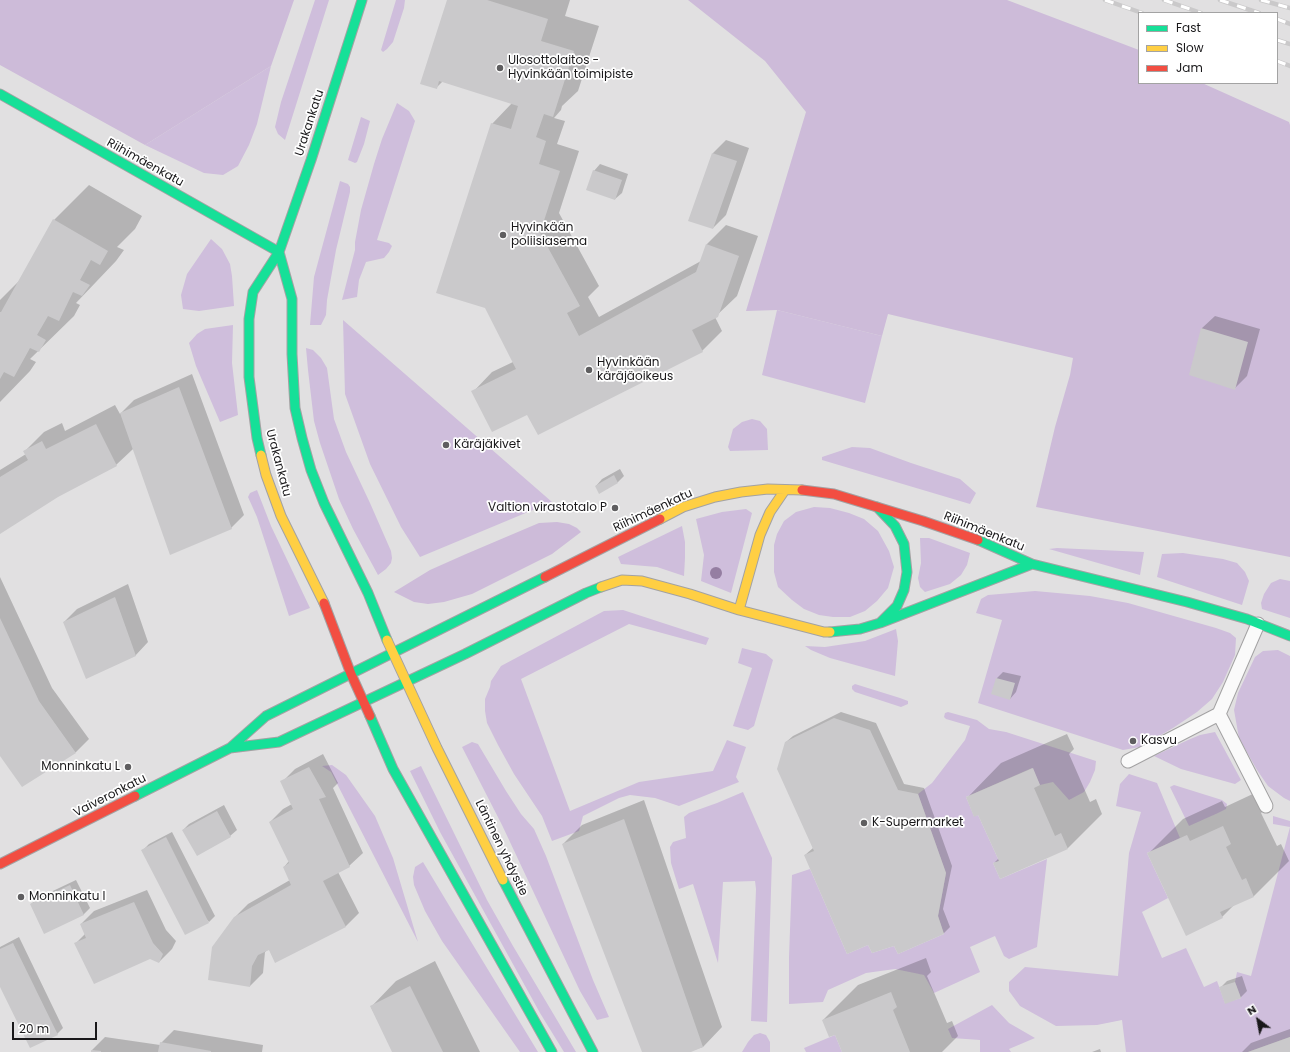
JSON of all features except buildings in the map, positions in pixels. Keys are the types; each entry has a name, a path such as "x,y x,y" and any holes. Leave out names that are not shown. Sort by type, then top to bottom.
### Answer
{"main road":[{"name":"Urakankatu","path":"351,674 328,612 281,516 266,476 257,438 249,377 249,319 253,292 279,252 311,160 362,0"},
{"name":"Riihimäenkatu","path":"0,94 279,252"},
{"path":"279,252 292,298 292,354 295,408 311,470 324,503 368,593 392,653"},
{"name":"Riihimäenkatu","path":"392,653 683,507 715,497 741,492 768,490 806,490 834,494 978,540 1032,564 1187,602 1247,619 1290,636"},
{"path":"739,610 760,535 770,512 785,490"},
{"path":"877,507 895,526 904,544 906,572 904,590 896,606 880,622"},
{"name":"Riihimäenkatu","path":"406,682 472,651 586,593 622,580 642,581 690,594 739,610 824,632 860,629 1032,564"},
{"name":"Vaiveronkatu","path":"0,864 230,748 266,716 392,653"},
{"name":"Läntinen yhdystie","path":"392,653 508,890 593,1052"},
{"path":"351,674 393,769 552,1052"},
{"name":"Vaiveronkatu","path":"230,748 279,742 406,682"}],"lane":[{"path":"1128,762 1219,714 1258,624"},
{"path":"1219,714 1266,806"}],"shaded area":[{"path":"0,0 294,0 271,66 145,145 0,65"},
{"path":"315,0 329,0 285,140 278,134 275,127 281,102"},
{"path":"396,0 405,0 404,8 393,42 383,52 381,50"},
{"path":"688,0 1007,0 1138,50 1138,84 1204,84 1289,122 1290,557 1036,507 1073,358 888,314 882,336 777,310 746,311 806,112 765,61"},
{"path":"271,66 257,124 249,145 238,166 223,175 204,173 145,145"},
{"path":"397,103 409,111 415,121 377,240 389,243 392,246 384,258 366,262 359,280 357,297 342,300 355,250 361,210 382,139"},
{"path":"361,117 370,121 364,144 357,162 355,163 348,160"},
{"path":"340,181 348,184 350,187 350,192 336,250 327,300 326,315 321,325 310,325 314,277"},
{"path":"211,239 222,249 230,264 234,306 199,311 183,309 181,295 187,274"},
{"path":"777,310 882,336 865,403 762,375"},
{"path":"343,320 552,502 420,557 401,527 370,464 345,394"},
{"path":"233,325 232,363 238,415 220,422 196,366 189,343 197,334 205,329"},
{"path":"306,348 313,350 321,358 327,368 334,419 346,452 391,551 391,563 378,575 353,529 339,499 320,443 314,421"},
{"path":"752,419 760,421 767,429 768,450 730,451 728,447 733,429 742,422"},
{"path":"852,447 870,448 960,479 976,493 970,504 822,460 822,457"},
{"path":"257,490 271,526 310,608 289,616 257,517 248,497 250,493"},
{"path":"814,507 830,508 864,519 878,531 889,551 894,567 888,588 877,601 865,611 850,617 819,615 804,609 778,587 774,572 774,545 777,534 784,521 796,512"},
{"path":"746,509 752,513 731,593 701,581 704,555 696,519 722,512"},
{"path":"557,522 569,524 581,532 552,554 472,594 444,602 428,604 414,602 394,592 430,570 466,554 539,523"},
{"path":"682,526 685,542 684,576 657,567 621,564 618,557"},
{"path":"920,538 929,538 970,553 967,565 961,575 950,584 925,592 920,587 918,578 921,563"},
{"path":"1057,548 1144,552 1140,575 1049,549"},
{"path":"1183,553 1223,559 1237,563 1245,572 1249,581 1242,605 1157,577 1162,554"},
{"path":"1280,579 1290,581 1290,618 1262,609 1261,603 1264,594 1271,583"},
{"path":"1035,591 1090,596 1128,603 1216,628 1230,633 1236,638 1235,655 1223,682 1212,699 1197,712 1173,728 1140,747 1123,750 978,703 1002,620 976,613 981,599 988,595"},
{"path":"623,610 709,638 706,645 629,624 521,679 570,811 639,782 713,771 727,740 746,747 736,777 739,782 679,806 655,798 630,795 619,798 583,816 579,831 552,841 542,816 514,774 487,723 485,699 491,681 501,666 604,611"},
{"path":"896,629 898,641 895,676 830,658 805,646 825,647 865,641"},
{"path":"742,648 766,654 773,660 754,726 748,730 733,726 752,668 738,663"},
{"path":"1278,650 1290,656 1290,801 1268,786 1257,770 1239,738 1234,710 1238,693 1255,657 1263,651"},
{"path":"855,684 908,701 908,704 901,707 855,692 852,689 852,686"},
{"path":"948,712 977,720 989,729 1006,732 1096,761 1095,770 1084,792 1069,800 1053,782 1040,785 1032,768 966,797 974,816 978,815 999,861 993,863 1000,879 1047,859 1037,947 1009,959 1004,956 995,936 970,947 980,972 934,993 924,975 895,969 866,973 828,990 823,1002 789,1004 792,875 810,869 847,954 868,945 872,953 894,946 898,954 944,934 938,916 946,873 918,794 932,783 965,740 970,726 946,719 944,717 945,713"},
{"path":"1215,732 1241,780 1235,784 1181,769 1154,756 1200,735"},
{"path":"472,742 478,744 521,814 534,829 609,1017 597,1020 580,991 502,825 462,747"},
{"path":"332,765 346,775 375,816 393,858 418,942 331,772 322,766"},
{"path":"421,766 487,900 576,1052 564,1052 540,1013 440,832 410,771"},
{"path":"1129,774 1157,783 1180,838 1147,853 1168,898 1142,912 1162,958 1186,948 1204,987 1217,981 1225,1003 1241,998 1235,982 1237,972 1251,976 1290,827 1290,1037 1248,1052 1126,1052 1122,1020 1097,1025 1056,1026 1020,1006 1009,991 1009,982 1025,967 1118,976 1129,853 1141,812 1116,806 1120,784"},
{"path":"1174,785 1222,800 1227,804 1226,809 1189,826 1170,787"},
{"path":"743,792 772,858 767,1022 751,1021 756,889 755,881 723,882 718,963 693,884 679,889 671,863 670,847 673,842 686,838 684,817 689,813"},
{"path":"1273,816 1290,821 1290,827 1273,824"},
{"path":"423,862 538,1052 520,1052 442,941 425,911 414,885 413,877 415,867"},
{"path":"992,1005 1009,1023 1035,1038 1009,1049 1011,1052 980,1052 980,1040 952,1038 948,1029"},
{"path":"760,1033 766,1035 770,1042 770,1052 742,1052 754,1035"},
{"path":"835,1035 842,1052 806,1052 804,1048"}],"railway":[{"path":"1105,0 1139,12"},
{"path":"1164,0 1198,12"},
{"path":"1220,0 1256,12"},
{"path":"1261,0 1290,8"},
{"path":"1278,19 1290,24"},
{"path":"1278,40 1290,44"},
{"path":"1278,61 1290,66"}],"traffic: fast":[{"path":"261,455 257,438 249,377 249,319 253,292 279,252 311,160 362,0"},
{"path":"0,94 279,252"},
{"path":"279,252 292,299 292,354 295,408 302,438 311,470 324,503 368,593 387,640"},
{"path":"877,507 895,526 904,544 907,572 904,590 897,606 881,622"},
{"path":"978,540 1032,564 1187,602 1247,619 1290,636"},
{"path":"830,632 860,629 880,623 1032,564"},
{"path":"135,796 230,748 266,716 545,577"},
{"path":"230,748 279,742 465,654 586,593 601,587"},
{"path":"370,716 393,769 552,1052"},
{"path":"503,880 593,1052"}],"traffic: slow":[{"path":"261,455 266,475 281,516 324,603"},
{"path":"660,519 683,507 715,497 768,489 802,490"},
{"path":"739,610 760,535 770,512 785,490"},
{"path":"601,587 622,580 642,581 690,594 739,610 824,632 830,632"},
{"path":"387,640 437,748 503,880"}],"traffic: jam":[{"path":"802,490 834,494 923,521 978,540"},
{"path":"545,577 660,519"},
{"path":"324,603 351,674 370,716"},
{"path":"0,864 135,796"}],"place":[{"name":"Ulosottolaitos - Hyvinkään toimipiste","path":"500,68"},
{"name":"Hyvinkään poliisiasema","path":"503,235"},
{"name":"Hyvinkään käräjäoikeus","path":"589,370"},
{"name":"Käräjäkivet","path":"446,445"},
{"name":"Valtion virastotalo P","path":"615,508"},
{"name":"Kasvu","path":"1133,741"},
{"name":"Monninkatu L","path":"128,767"},
{"name":"K-Supermarket","path":"864,823"},
{"name":"Monninkatu I","path":"21,897"}]}
